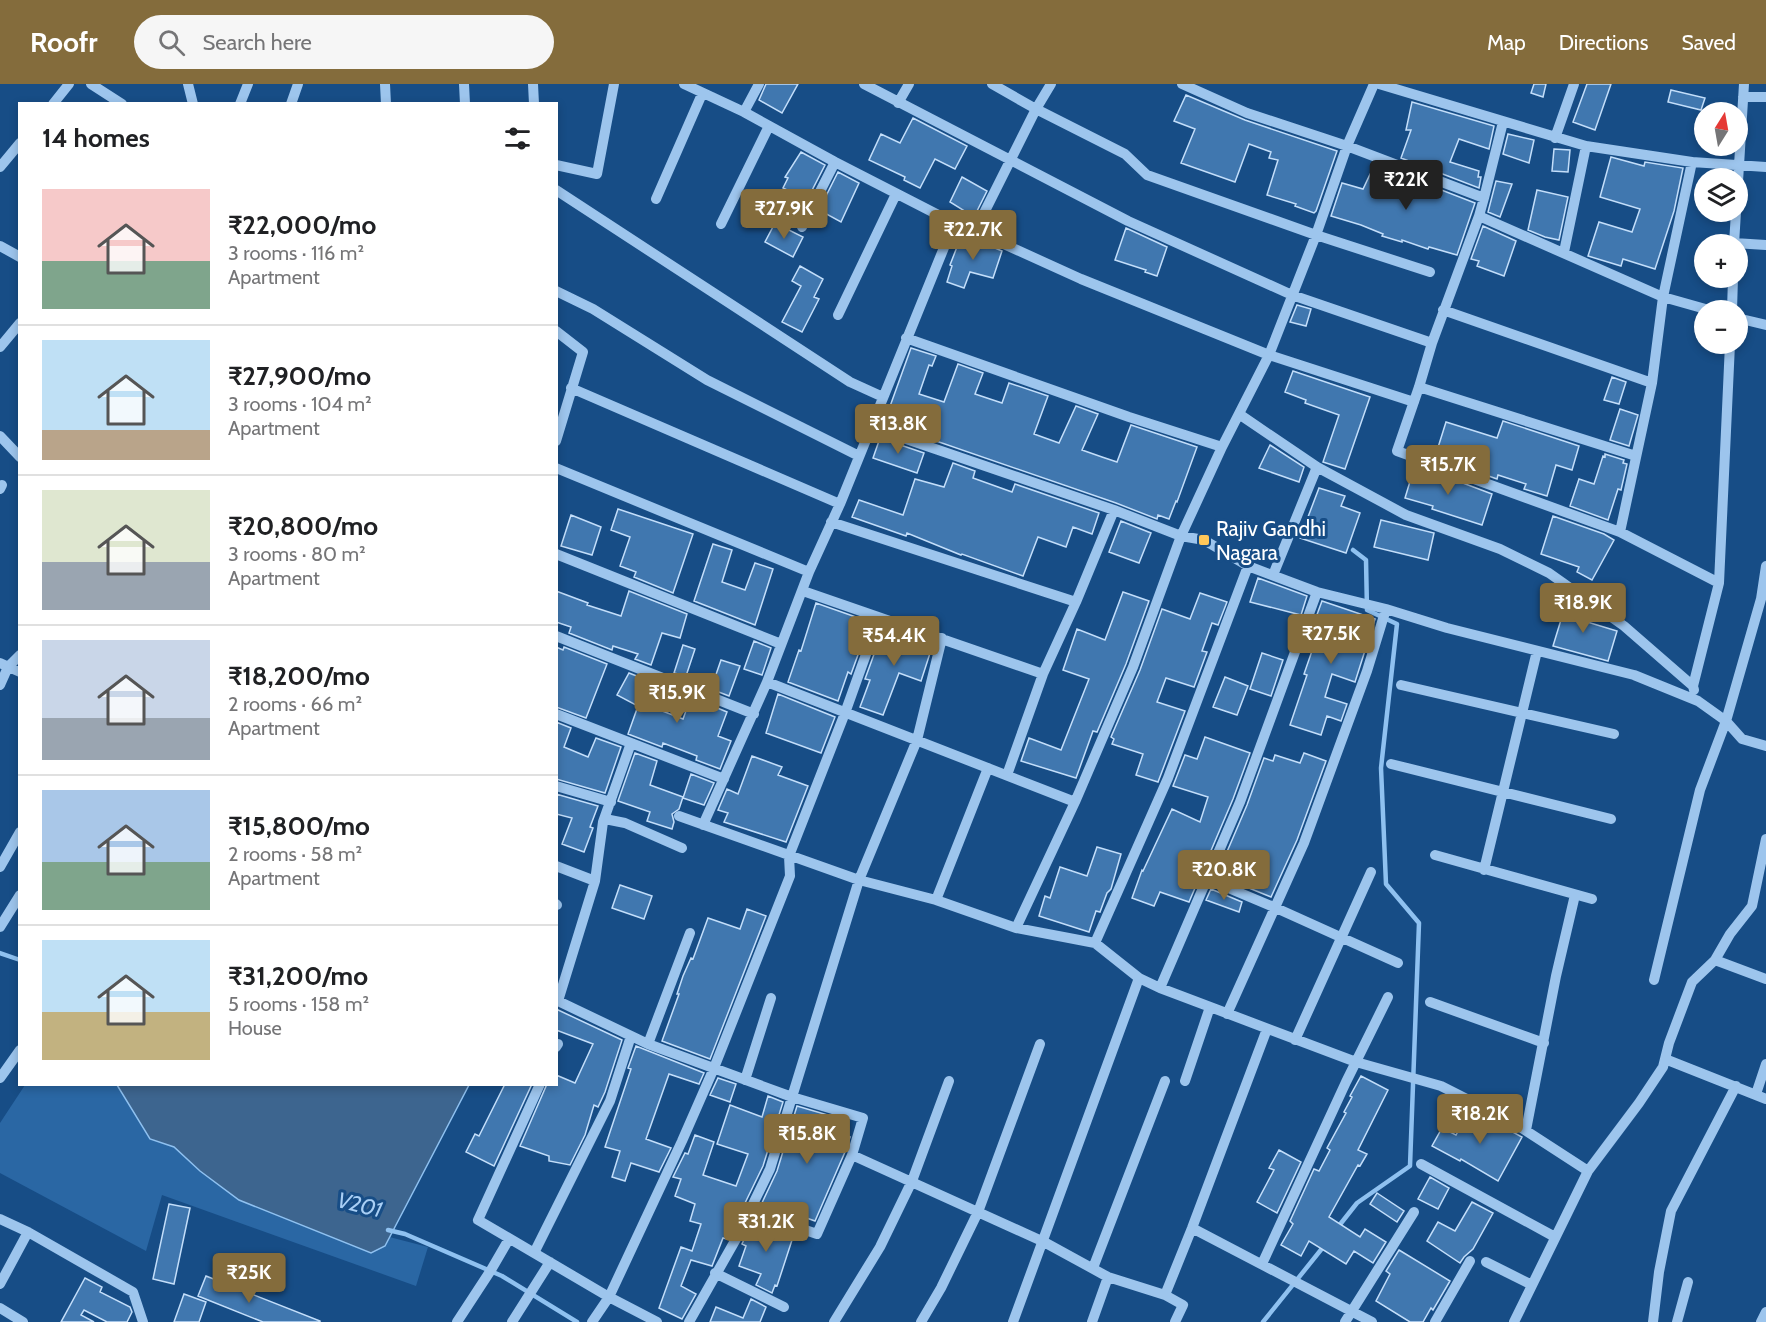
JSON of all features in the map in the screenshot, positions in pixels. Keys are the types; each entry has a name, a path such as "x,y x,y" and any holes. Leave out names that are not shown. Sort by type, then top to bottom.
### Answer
{"street":[{"path":"54,102 69,84"},
{"path":"90,84 119,102"},
{"path":"188,84 192,102"},
{"path":"241,102 248,84"},
{"path":"292,102 298,84"},
{"path":"385,84 386,102"},
{"path":"464,84 465,102"},
{"path":"533,84 534,102"},
{"path":"558,165 597,174 614,84"},
{"path":"684,84 744,112 954,223 1081,279 1269,355 1414,402"},
{"path":"744,112 759,84"},
{"path":"864,84 1128,221 1292,295 1432,343"},
{"path":"898,103 909,84"},
{"path":"992,84 1125,154 1147,175 1316,235 1430,272"},
{"path":"975,231 1036,109 1051,84"},
{"path":"1182,84 1247,113 1347,146 1484,198"},
{"path":"1016,928 1075,802 1133,667 1181,536 1222,447 1269,355 1316,235 1347,146 1374,84"},
{"path":"1379,84 1586,146 1692,162 1766,167"},
{"path":"1555,138 1574,84"},
{"path":"1739,166 1744,84"},
{"path":"656,199 702,94"},
{"path":"1743,98 1766,97"},
{"path":"1503,122 1479,216 1443,310 1397,451 1620,532 1719,583"},
{"path":"721,224 770,126"},
{"path":"0,167 18,145"},
{"path":"1564,252 1586,146"},
{"path":"802,227 835,162"},
{"path":"1620,532 1652,383 1663,297 1692,162"},
{"path":"558,191 850,382 883,397"},
{"path":"837,315 896,194"},
{"path":"1479,216 1663,297 1694,306"},
{"path":"703,825 767,682 809,572 840,504 954,223"},
{"path":"1748,244 1766,245"},
{"path":"0,246 18,253"},
{"path":"558,292 593,309 707,381 859,456"},
{"path":"1443,310 1652,383"},
{"path":"1748,321 1766,325"},
{"path":"0,347 18,325"},
{"path":"558,333 583,352 558,427"},
{"path":"906,338 1129,417 1222,447"},
{"path":"1693,686 1719,583 1730,354"},
{"path":"1419,387 1636,456"},
{"path":"571,388 840,504"},
{"path":"1239,414 1317,466 1406,515 1500,549 1549,573 1624,626 1693,686 1698,701"},
{"path":"871,426 1114,510 1181,536 1204,540 1248,566 1317,592 1382,608 1447,628 1634,675 1698,701 1726,721 1742,739 1766,746"},
{"path":"0,436 18,455"},
{"path":"1273,575 1317,466"},
{"path":"558,469 809,572"},
{"path":"1007,776 1043,674 1114,510"},
{"path":"831,522 1076,602"},
{"path":"558,555 781,644"},
{"path":"1095,943 1168,778 1248,566"},
{"path":"1654,980 1700,790 1726,721 1761,599 1766,566"},
{"path":"802,591 1043,674"},
{"path":"1160,988 1240,802 1317,592"},
{"path":"1227,1014 1304,843 1367,671 1381,625 1382,608"},
{"path":"592,1322 609,1297 714,1068 790,876 789,856 879,618"},
{"path":"558,637 753,714"},
{"path":"689,1322 736,1239 770,1169 859,880 917,740 942,638"},
{"path":"1485,870 1537,651"},
{"path":"0,685 4,665 18,656"},
{"path":"4,665 18,671"},
{"path":"767,682 1075,802"},
{"path":"1401,685 1614,734"},
{"path":"558,715 724,779"},
{"path":"631,743 605,819 595,881 558,1001 648,1044 792,1097 863,1118 852,1155 817,1234 750,1211"},
{"path":"1391,764 1611,819"},
{"path":"936,900 988,768"},
{"path":"558,787 610,802"},
{"path":"679,816 859,880 936,900 1016,928 1095,943 1139,978 1160,988 1356,1062 1441,1086 1526,1130 1588,1171"},
{"path":"605,819 625,823 681,848"},
{"path":"0,867 18,836"},
{"path":"1514,1322 1588,1171 1663,1067 1669,1043 1692,982 1715,960 1730,934 1752,906 1766,839"},
{"path":"1435,855 1592,900"},
{"path":"558,867 595,881"},
{"path":"1295,1040 1371,872"},
{"path":"1207,879 1398,963"},
{"path":"1526,1130 1556,976 1575,895"},
{"path":"0,927 18,898"},
{"path":"648,1044 690,933"},
{"path":"1715,960 1766,979"},
{"path":"1013,1322 1139,978"},
{"path":"1262,1264 1388,997"},
{"path":"745,1080 771,998"},
{"path":"1430,1002 1544,1043"},
{"path":"1185,1081 1210,1007"},
{"path":"1165,1295 1267,1029"},
{"path":"534,1253 610,1101 631,1036"},
{"path":"921,1322 941,1288 978,1212 1040,1044"},
{"path":"0,1078 18,1053"},
{"path":"1665,1059 1761,1096 1766,1064"},
{"path":"834,1322 880,1247 912,1181 949,1081"},
{"path":"1093,1268 1166,1081"},
{"path":"539,1086 478,1220 609,1297 657,1322"},
{"path":"1653,1322 1659,1272 1671,1211 1736,1086"},
{"path":"852,1155 1044,1242 1108,1277 1165,1295 1183,1305 1175,1322"},
{"path":"1421,1164 1555,1237"},
{"path":"1345,1322 1414,1212"},
{"path":"0,1219 28,1232 133,1292 142,1322"},
{"path":"1192,1228 1372,1322"},
{"path":"0,1284 28,1232"},
{"path":"457,1322 509,1239"},
{"path":"1435,1322 1470,1261"},
{"path":"512,1322 550,1262"},
{"path":"1486,1262 1532,1285"},
{"path":"715,1274 784,1307"},
{"path":"1092,1322 1108,1277"},
{"path":"1677,1322 1689,1282"},
{"path":"0,1308 24,1322"},
{"path":"1761,1322 1766,1312"}],"shaded area":[{"path":"24,1086 170,1086 289,1211 428,1247 416,1286 162,1195 146,1251 0,1173 0,1123"}],"water":[{"path":"118,1086 468,1086 385,1246 371,1253 239,1200 200,1171 174,1147 150,1139"}],"building":[{"path":"766,84 798,84 782,113 759,100"},
{"path":"1534,84 1546,84 1543,97 1531,93"},
{"path":"1587,84 1611,84 1595,130 1573,122"},
{"path":"1671,90 1705,98 1704,102 1694,102 1694,108 1668,102"},
{"path":"1186,95 1245,120 1337,151 1316,211 1314,213 1295,206 1296,204 1267,195 1278,160 1269,158 1271,152 1249,144 1235,182 1181,163 1195,129 1174,121"},
{"path":"1412,102 1494,126 1489,149 1459,139 1450,162 1479,171 1478,177 1481,177 1479,188 1401,158 1411,130 1406,130"},
{"path":"913,118 967,146 955,169 935,159 920,188 904,180 905,177 869,160 881,134 900,143"},
{"path":"1508,134 1534,140 1529,163 1503,154"},
{"path":"1554,149 1570,150 1568,172 1552,171"},
{"path":"801,152 825,165 807,200 783,188 788,178 785,177"},
{"path":"1611,157 1644,166 1645,162 1683,168 1674,211 1655,269 1623,259 1621,266 1588,256 1599,222 1632,232 1640,209 1600,197"},
{"path":"1374,166 1475,203 1457,255 1382,236 1383,234 1361,225 1331,216 1342,183 1363,189"},
{"path":"838,172 859,183 841,222 819,210"},
{"path":"962,177 987,191 974,217 950,202"},
{"path":"1496,181 1512,184 1500,217 1488,212"},
{"path":"1537,190 1568,197 1559,240 1528,230"},
{"path":"775,223 803,237 793,257 765,242"},
{"path":"1483,226 1516,241 1504,276 1477,266 1479,261 1471,259"},
{"path":"1126,228 1167,247 1157,276 1115,260"},
{"path":"962,234 1002,251 993,278 970,272 964,288 947,282 952,266 950,265"},
{"path":"800,266 823,279 814,297 819,299 802,332 782,322 801,286 792,281"},
{"path":"1297,305 1311,309 1306,326 1290,322"},
{"path":"911,348 936,356 932,366 929,365 919,394 944,402 958,364 983,373 975,394 1002,403 1009,383 1048,396 1034,434 1059,443 1076,406 1098,414 1082,450 1102,457 1117,462 1131,425 1197,447 1169,519 1158,515 1157,519 884,423"},
{"path":"1293,371 1370,397 1345,469 1323,462 1339,415 1305,403 1306,400 1285,392"},
{"path":"1612,377 1626,382 1619,404 1604,400"},
{"path":"1620,409 1638,415 1629,446 1610,440"},
{"path":"1503,421 1579,446 1572,470 1556,465 1547,496 1524,489 1526,484 1498,475 1497,479 1435,457 1446,422 1497,438"},
{"path":"880,438 924,453 917,473 873,458"},
{"path":"1270,445 1304,467 1299,482 1259,468"},
{"path":"1605,454 1624,460 1623,463 1627,464 1621,490 1618,489 1608,520 1570,506 1579,479 1594,484"},
{"path":"953,463 975,471 973,478 1012,492 1015,484 1099,513 1092,534 1073,527 1066,547 1038,537 1023,576 961,555 907,533 906,536 852,517 859,500 903,515 915,479 944,487"},
{"path":"1415,465 1492,494 1482,525 1405,498"},
{"path":"1319,488 1345,496 1341,506 1360,513 1346,553 1300,538"},
{"path":"618,509 693,534 673,593 634,577 636,572 620,566 630,537 611,530"},
{"path":"571,515 601,527 592,555 561,546"},
{"path":"1553,516 1604,534 1614,540 1592,580 1577,572 1579,567 1541,554"},
{"path":"1381,520 1434,533 1428,560 1374,547"},
{"path":"1121,521 1151,533 1139,563 1109,552"},
{"path":"713,544 732,550 722,582 745,590 755,563 773,569 755,625 694,601"},
{"path":"1258,578 1307,596 1301,615 1250,602"},
{"path":"629,591 687,614 680,638 662,633 651,665 635,659 638,654 613,646 612,650 569,633 571,627 558,623 558,592 588,603 587,605 621,616"},
{"path":"1123,592 1149,601 1126,664 1097,732 1093,731 1076,778 1021,761 1029,738 1061,750 1089,679 1063,670 1077,629 1105,640"},
{"path":"1200,593 1227,602 1218,625 1212,623 1202,651 1207,652 1194,687 1166,678 1157,702 1185,711 1158,782 1136,775 1143,754 1112,744 1114,739 1111,737 1140,670 1162,609 1190,619"},
{"path":"1568,597 1588,609 1584,621 1617,631 1608,661 1553,646"},
{"path":"1322,601 1375,619 1355,682 1332,674 1325,697 1347,704 1341,721 1327,716 1321,735 1290,725 1322,622 1315,620"},
{"path":"816,603 870,622 851,674 848,672 838,701 788,682 799,650 801,651"},
{"path":"884,627 933,644 921,681 899,673 883,715 860,707 870,680 865,679"},
{"path":"754,641 771,648 762,675 744,669"},
{"path":"683,645 695,649 686,676 674,673"},
{"path":"564,647 607,664 586,718 558,708 558,648 563,650"},
{"path":"1262,653 1283,660 1271,696 1250,689"},
{"path":"721,660 740,666 729,696 711,689"},
{"path":"629,673 657,684 647,705 683,719 691,697 727,712 718,736 731,741 720,769 696,760 697,756 663,743 662,747 628,734 638,706 617,695"},
{"path":"1225,677 1248,686 1237,715 1213,707"},
{"path":"778,694 835,717 821,753 766,733"},
{"path":"558,723 571,728 564,747 588,757 596,738 621,747 605,793 558,780"},
{"path":"1205,737 1250,753 1189,902 1160,892 1154,906 1132,898 1142,870 1172,809 1200,822 1208,797 1173,786 1185,755 1197,759"},
{"path":"635,753 657,761 650,785 683,797 679,809 672,814 674,822 672,829 647,821 650,812 618,801"},
{"path":"1304,753 1326,761 1297,840 1271,897 1217,875 1264,758 1273,761 1275,755 1300,763"},
{"path":"752,756 782,767 778,775 808,786 786,842 724,822 728,813 718,810 727,789 738,794"},
{"path":"691,774 714,783 704,805 683,798"},
{"path":"558,795 598,806 584,852 562,844 572,818 558,814"},
{"path":"1097,847 1121,854 1111,889 1107,893 1100,912 1096,911 1089,932 1039,916 1045,896 1050,898 1060,867 1087,876"},
{"path":"620,885 652,896 644,919 612,908"},
{"path":"1211,889 1242,902 1239,912 1206,900"},
{"path":"747,909 766,916 710,1059 662,1041 683,976 691,958 693,959 708,918 740,929"},
{"path":"558,1010 622,1040 605,1092 598,1107 594,1105 585,1135 570,1165 549,1161 549,1156 520,1146 546,1086 558,1086 558,1076 575,1083 593,1044 558,1031"},
{"path":"636,1046 704,1073 699,1084 669,1074 646,1139 671,1148 659,1172 631,1163 625,1181 612,1177 620,1151 605,1147 631,1069 628,1068"},
{"path":"1361,1076 1388,1090 1358,1150 1367,1154 1360,1166 1358,1165 1329,1217 1360,1237 1365,1229 1386,1242 1373,1263 1354,1251 1346,1264 1309,1241 1301,1256 1281,1245 1293,1224 1290,1221 1314,1169 1319,1171 1330,1150 1327,1148 1346,1113 1344,1112 1352,1097 1350,1096"},
{"path":"718,1078 736,1084 730,1102 710,1095"},
{"path":"504,1086 531,1086 494,1166 466,1152 475,1134 479,1136"},
{"path":"768,1096 783,1102 763,1166 729,1236 727,1239 723,1238 712,1266 691,1260 681,1286 696,1294 682,1319 659,1308 681,1247 692,1251 701,1224 690,1221 695,1204 675,1196 681,1179 673,1177 685,1153 688,1154 695,1135 714,1142 703,1175 736,1186 748,1154 717,1144 730,1105 762,1117"},
{"path":"797,1106 848,1121 843,1134 850,1137 815,1221 801,1216 800,1220 760,1207 777,1171"},
{"path":"1472,1110 1522,1137 1498,1181 1461,1159 1460,1161 1432,1146 1442,1128 1456,1135 1460,1128 1462,1129"},
{"path":"1279,1150 1301,1162 1277,1213 1257,1202 1274,1170 1269,1168"},
{"path":"1430,1177 1449,1188 1438,1209 1418,1199"},
{"path":"1377,1193 1404,1211 1397,1222 1370,1204"},
{"path":"1472,1202 1493,1213 1473,1249 1460,1263 1427,1241 1438,1222 1455,1231"},
{"path":"169,1204 190,1208 174,1284 153,1279"},
{"path":"753,1220 794,1234 777,1286 775,1285 772,1293 756,1285 761,1274 739,1266 746,1246 742,1244"},
{"path":"1399,1250 1450,1281 1423,1322 1410,1322 1376,1301 1390,1274 1386,1271"},
{"path":"206,1276 320,1322 263,1322 198,1296"},
{"path":"85,1278 102,1287 100,1292 130,1307 132,1312 127,1322 107,1322 84,1310 81,1315 94,1322 61,1322"},
{"path":"184,1294 206,1302 199,1322 174,1322"},
{"path":"751,1299 766,1307 760,1322 710,1322 716,1307 743,1318"}],"waterway":[{"path":"1338,1227 1357,1203 1410,1166 1419,923 1386,884 1381,768 1397,624 1367,610 1366,560 1353,550"},
{"name":"V201","path":"0,953 18,959"},
{"name":"V201","path":"388,1230 405,1234 502,1276 577,1322"},
{"path":"1263,1322 1324,1246"}],"place":[{"name":"Rajiv Gandhi Nagara","path":"1204,540"}]}
